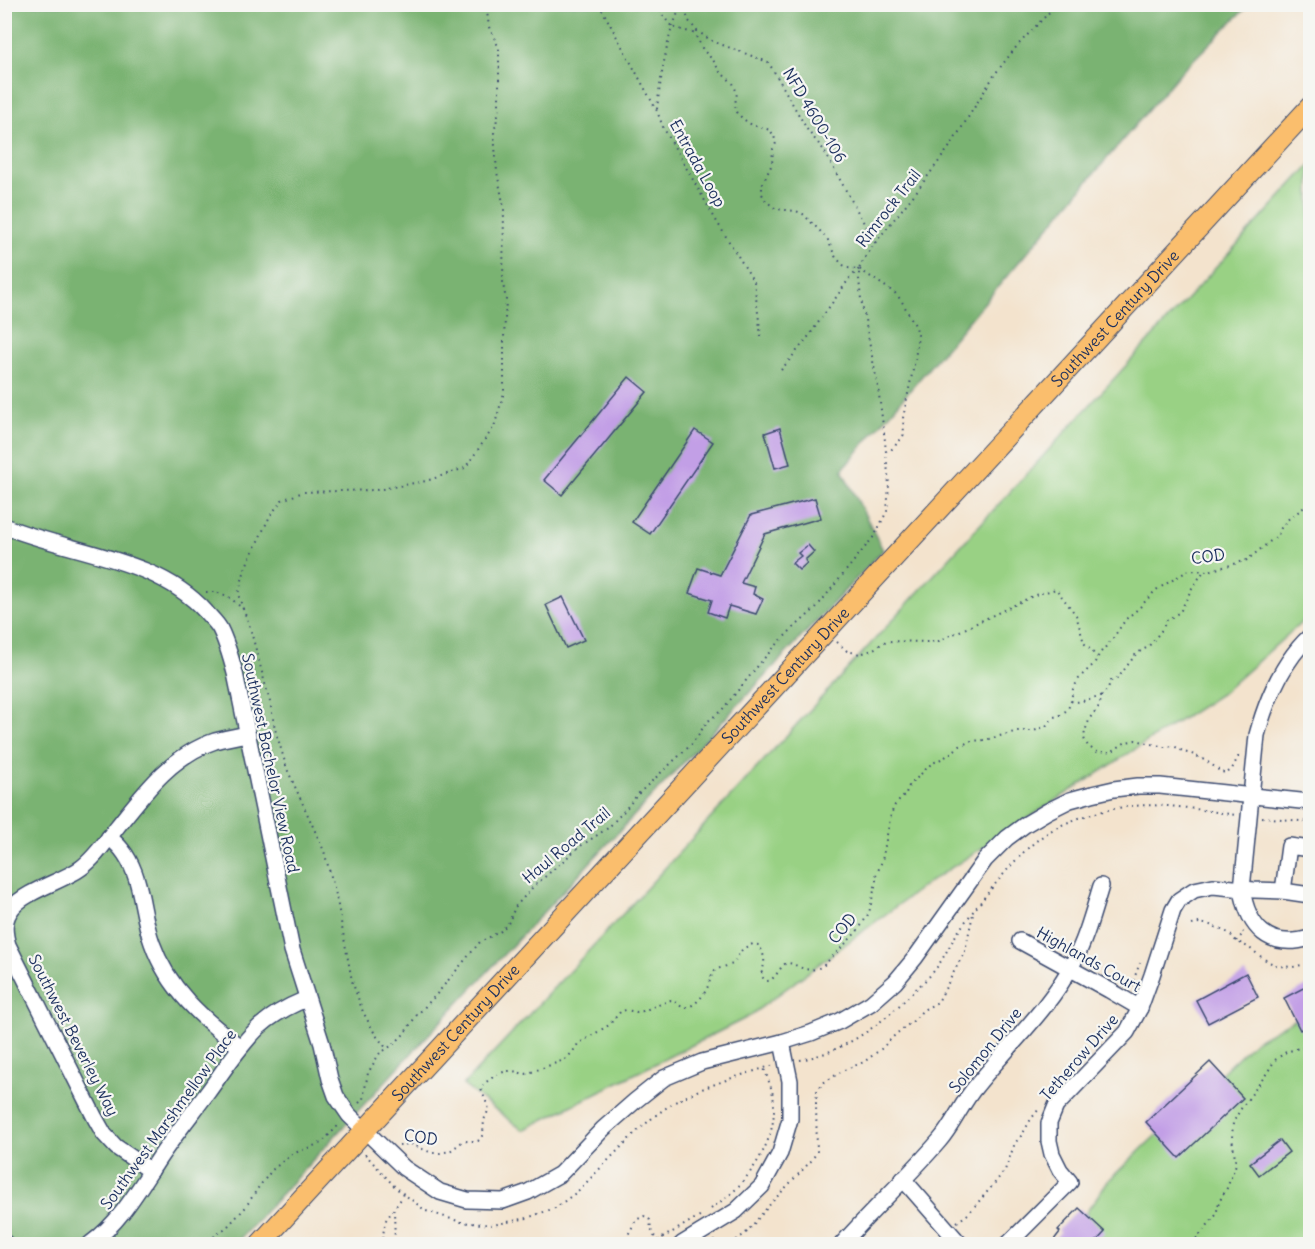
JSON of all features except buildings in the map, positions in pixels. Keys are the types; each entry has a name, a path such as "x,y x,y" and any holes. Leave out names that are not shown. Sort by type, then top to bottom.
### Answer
{"main road":[{"name":"Southwest Century Drive","path":"260,1245 1311,107"}],"street":[{"name":"Southwest Bachelor View Road","path":"6,529 126,562 174,585 197,602 219,627 235,673 291,950 322,1044 336,1096 349,1115 404,1167 440,1192 466,1200 503,1201 528,1192 560,1174 603,1130 664,1078 702,1062 811,1033 840,1021 871,1004 895,982 915,957 984,860 1026,824 1071,800 1138,786 1160,786 1311,802"},
{"path":"1311,636 1302,643 1284,667 1264,710 1257,735 1242,889 1244,906 1252,921 1268,937 1285,941 1301,941 1311,938"},
{"name":"Southwest Beverley Way","path":"151,1171 116,1147 94,1118 8,945 5,920 13,906 23,899 81,868 100,849 147,790 182,758 197,748 247,734"},
{"path":"109,837 124,852 138,880 152,943 171,980 183,998 202,1017 240,1047"},
{"path":"1283,891 1288,846 1311,849"},
{"name":"Solomon Drive","path":"842,1245 940,1140 971,1091 1053,995 1070,969 1084,939 1101,886"},
{"name":"Tetherow Drive","path":"1008,1245 1070,1182 1060,1170 1052,1154 1049,1123 1056,1106 1127,1032 1140,1008 1173,910 1179,900 1194,890 1213,886 1311,895"},
{"name":"Highlands Court","path":"1020,941 1140,1008"},
{"name":"Southwest Marshmellow Place","path":"90,1245 102,1236 128,1205 240,1047 274,1015 306,999"},
{"path":"687,1242 736,1211 762,1186 780,1153 790,1119 790,1081 782,1042"},
{"path":"903,1179 960,1245"}],"path":[{"path":"387,1049 375,1034 363,1012 352,981 336,895 324,851 287,769 275,729 265,682 238,594 246,566 270,516 282,500 303,492 376,490 426,481 465,468 494,427 504,393 506,300 503,284 504,208 498,180 494,133 499,110 499,48 489,27 486,4"},
{"name":"Entrada Loop","path":"599,4 657,111 663,127 754,282 761,336"},
{"path":"659,4 660,12 672,27 693,33 720,72 733,82 737,93 736,112 752,125 770,130 774,136 776,143 773,148 772,164 762,186 762,194 766,201 776,209 803,214 827,238 835,256 841,263 847,268 859,269 895,293 916,327 918,335 903,418 904,434 891,450 886,452"},
{"path":"657,111 660,76 672,27 682,4"},
{"name":"NFD 4600-106","path":"682,4 688,20 697,31 712,41 768,62 808,130 823,149 874,243"},
{"name":"Rimrock Trail","path":"875,535 887,511 889,485 878,387 861,299 859,269 874,243 951,145 995,74 1017,46 1058,4"},
{"path":"781,370 806,340 849,279 859,269"},
{"name":"COD","path":"384,1147 411,1144 432,1153 440,1153 450,1151 467,1140 478,1141 483,1134 484,1120 489,1109 481,1089 487,1080 509,1071 526,1074 564,1060 578,1044 609,1025 621,1011 643,1011 671,999 680,1006 689,1006 700,999 713,972 733,964 738,953 753,944 759,945 764,957 765,964 761,974 765,980 776,977 786,963 806,970 823,966 859,929 869,913 891,814 909,786 931,764 964,744 1018,731 1035,731 1046,726 1054,717 1068,709 1073,689 1080,677 1094,664 1126,619 1156,590 1189,570 1204,571 1247,560 1278,535 1287,520 1311,503"},
{"name":"Haul Road Trail","path":"204,1245 227,1227 245,1208 272,1170 292,1154 321,1143 349,1115 363,1099 368,1073 379,1054 404,1034 416,1016 480,942 501,931 509,922 515,907 533,887 579,847 608,828 638,794 692,744 707,722 722,710 766,656 815,609 875,535"},
{"path":"1204,571 1180,612 1167,620 1148,647 1136,654 1118,678 1111,681 1101,696 1100,705 1090,718 1085,731 1085,742 1097,752 1111,752 1126,742 1136,740 1164,747 1174,746 1195,755 1221,772 1227,773 1232,769 1238,757 1255,757"},
{"path":"826,631 847,651 860,654 886,641 939,641 1035,595 1056,589 1076,615 1084,643 1097,658"},
{"path":"188,596 214,592 228,596 243,609"},
{"path":"1071,701 1077,703 1101,696"},
{"path":"687,1242 734,1242 746,1233 811,1161 817,1152 817,1091 823,1083 844,1070 864,1062 882,1049 923,1010 938,1002 965,951 974,910"},
{"path":"1192,925 1200,923 1229,933 1236,941 1278,966 1293,967 1311,963"},
{"path":"1192,1245 1216,1215 1219,1202 1236,1164 1232,1138 1233,1123 1240,1110 1275,1060 1292,1050 1311,1048"},
{"path":"652,1245 732,1193 762,1154 774,1116 773,1095 764,1068"},
{"path":"381,1245 386,1220 403,1193"},
{"path":"394,1209 396,1245"},
{"path":"623,1245 636,1220 644,1216 650,1220 654,1236 661,1239"}],"green space":[{"path":"5,5 1249,5 1178,75 842,470 883,550 235,1244 5,1244"},
{"path":"1310,165 1310,615 1221,694 926,884 748,1017 523,1130 463,1085 621,916"},
{"path":"1310,1011 1310,1244 1065,1244 1107,1182 1255,1041"}]}
